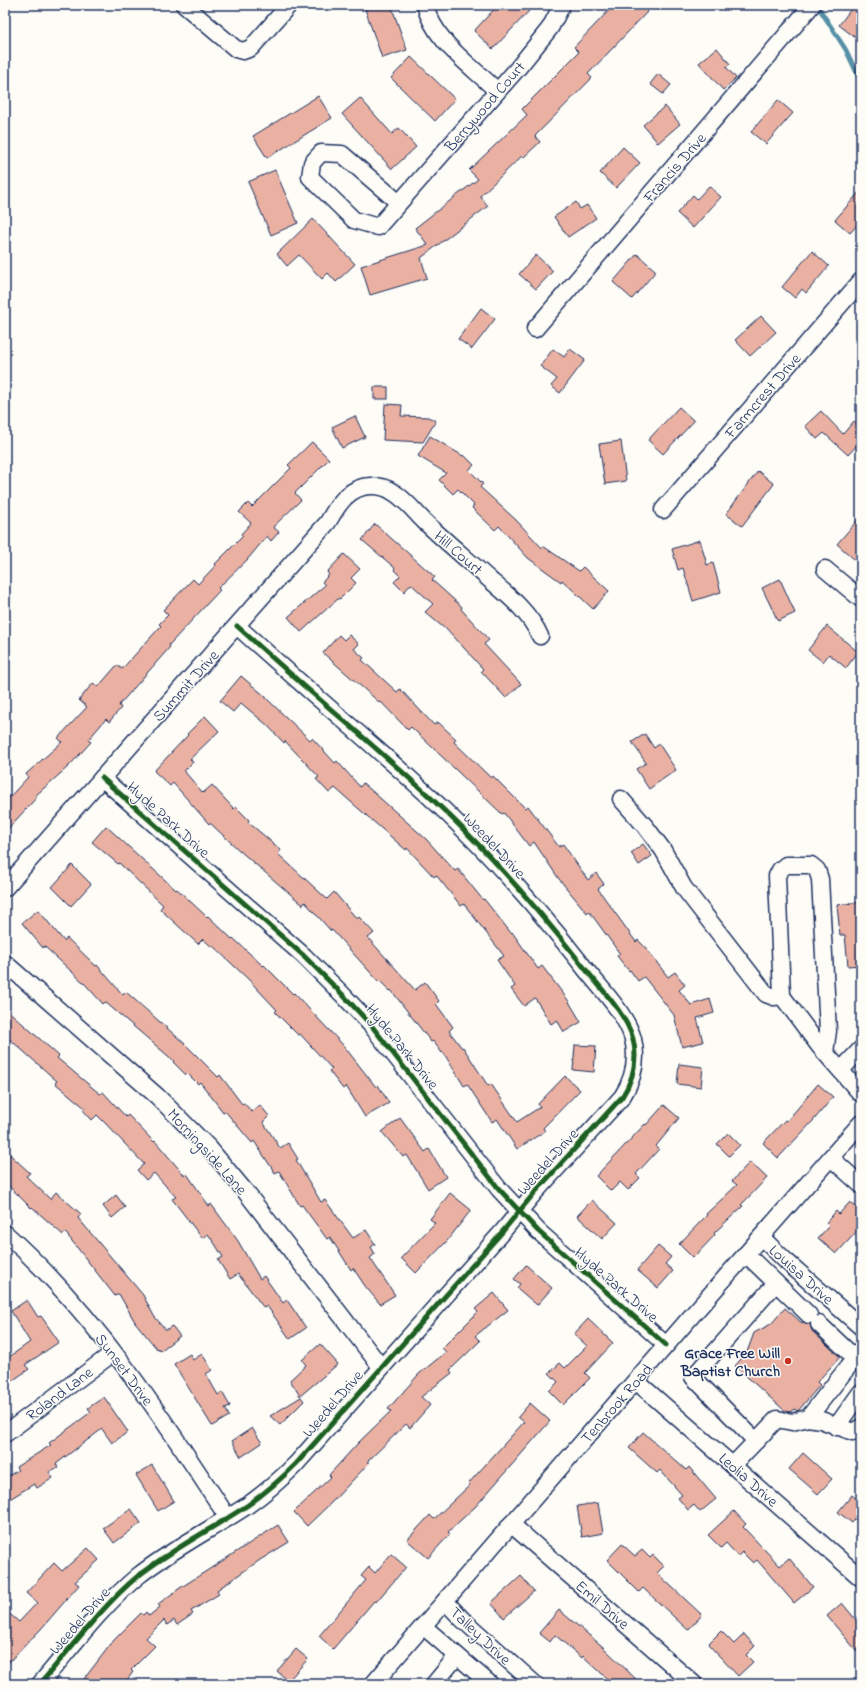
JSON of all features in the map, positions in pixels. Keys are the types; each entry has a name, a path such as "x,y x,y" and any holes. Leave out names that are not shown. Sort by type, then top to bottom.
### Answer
{"street":[{"path":"184,5 236,49 243,51 251,48 289,5"},
{"path":"425,5 436,30 443,40 497,91"},
{"name":"Berrywood Court","path":"399,203 342,154 322,153 312,163 310,177 354,220 378,227 518,68 550,28 562,5"},
{"name":"Francis Drive","path":"535,328 812,5"},
{"name":"Farmcrest Drive","path":"663,510 861,281"},
{"name":"Summit Drive","path":"5,888 328,522 344,497 365,486"},
{"name":"Hill Court","path":"365,486 385,488 402,498 424,521 519,605 535,625 540,636"},
{"path":"825,569 861,598"},
{"name":"Weedel Drive","path":"40,1684 108,1606 132,1582 159,1561 228,1518 288,1473 626,1090 630,1081 635,1060 634,1044 629,1028 613,1004 559,935 509,878 465,831 407,776 237,626"},
{"name":"Hyde Park Drive","path":"102,778 304,956 343,995 371,1025 499,1189 549,1241 666,1344"},
{"path":"621,798 663,850 684,888 766,994 774,997 782,996"},
{"path":"825,1052 828,1030 820,879 817,870 811,866 786,865 780,870 777,876 782,996 825,1052 861,1094"},
{"name":"Morningside Lane","path":"5,963 157,1096 210,1149 245,1191 381,1367"},
{"path":"841,1070 861,1049"},
{"name":"Tenbrook Road","path":"373,1684 666,1344 861,1123"},
{"path":"831,1158 861,1184"},
{"name":"Sunset Drive","path":"5,1233 37,1262 63,1290 113,1352 172,1432 228,1518"},
{"name":"Louisa Drive","path":"761,1237 861,1327"},
{"path":"746,1254 855,1358 808,1418"},
{"path":"756,1441 693,1377 776,1283"},
{"name":"Roland Lane","path":"5,1434 113,1352"},
{"name":"Leolia Drive","path":"636,1380 861,1578"},
{"path":"836,1427 861,1392"},
{"path":"733,1465 777,1419 792,1422 808,1418 821,1420 836,1427 853,1432 861,1427"},
{"name":"Emil Drive","path":"512,1524 694,1684"},
{"name":"Talley Drive","path":"445,1601 462,1619 535,1684"},
{"path":"423,1626 490,1684"},
{"path":"434,1684 457,1656"}],"building":[{"path":"376,5 391,5 407,50 382,58 365,9"},
{"path":"498,5 522,5 529,11 493,49 474,31"},
{"path":"614,5 642,5 648,11 588,74 592,78 535,136 540,142 524,157 523,155 480,196 488,206 421,258 427,278 370,295 361,266 428,245 415,228 478,179 469,170 527,115 522,109 579,52 574,47"},
{"path":"854,5 861,5 861,42 839,25"},
{"path":"717,48 730,64 726,67 736,78 723,90 699,63"},
{"path":"411,57 455,99 435,121 391,78"},
{"path":"658,74 671,85 663,94 650,84"},
{"path":"318,96 332,118 267,158 253,136"},
{"path":"360,98 392,134 399,128 416,147 392,169 342,114"},
{"path":"778,100 793,113 766,144 751,132"},
{"path":"665,106 680,124 658,143 643,125"},
{"path":"623,147 640,163 616,188 600,173"},
{"path":"275,170 298,223 271,235 248,182"},
{"path":"709,186 721,197 693,228 677,213 693,195 697,199"},
{"path":"861,190 861,221 850,233 835,220"},
{"path":"576,202 580,209 587,205 596,218 568,237 554,217"},
{"path":"313,219 355,264 336,282 328,273 322,279 299,255 287,266 277,254"},
{"path":"812,251 829,266 806,293 802,289 795,298 782,287"},
{"path":"637,254 656,271 632,299 613,282"},
{"path":"536,255 553,271 536,289 519,274"},
{"path":"481,308 495,319 472,349 458,339"},
{"path":"761,316 776,332 750,356 735,340"},
{"path":"553,349 564,357 570,349 585,360 560,393 551,386 557,379 540,366"},
{"path":"374,387 388,387 388,399 374,399"},
{"path":"385,404 402,405 401,416 428,417 436,421 423,442 383,440"},
{"path":"679,407 694,421 663,454 648,440"},
{"path":"821,411 843,434 854,421 861,427 861,441 848,455 824,433 817,439 805,426"},
{"path":"355,416 365,437 342,448 332,427"},
{"path":"430,436 463,456 464,455 474,465 469,470 483,484 480,487 516,520 542,548 543,546 579,571 583,567 609,591 593,609 562,580 561,582 528,558 499,526 495,530 472,508 474,505 458,489 453,494 439,480 446,473 418,456"},
{"path":"621,441 626,481 605,484 599,444"},
{"path":"312,442 329,459 295,493 301,500 273,527 279,532 271,541 267,536 247,560 218,588 220,590 169,645 170,647 119,705 121,708 109,722 106,719 88,740 91,742 69,766 35,796 37,797 5,832 5,802 28,777 26,774 62,742 58,738 87,707 79,700 93,683 98,687 117,665 122,669 161,626 159,624 168,615 163,610 193,579 198,584 216,565 215,564 243,536 241,534 251,523 239,512 248,503 252,507 291,468 288,465"},
{"path":"758,471 774,484 742,526 726,514"},
{"path":"861,516 861,552 855,560 837,544"},
{"path":"375,524 435,577 432,580 462,607 461,609 489,640 484,644 521,684 506,698 481,671 483,669 445,627 444,628 425,612 433,604 411,584 404,592 394,582 400,576 394,570 395,568 362,540"},
{"path":"700,540 707,565 713,563 721,592 693,601 683,568 678,570 672,549"},
{"path":"344,554 360,569 351,578 356,583 340,599 339,598 301,632 288,617 325,585 322,582 329,575 327,572"},
{"path":"780,579 795,613 778,621 762,588"},
{"path":"827,626 858,652 846,668 829,654 823,662 808,650"},
{"path":"339,635 344,640 349,635 359,644 354,649 364,658 362,660 397,692 400,689 434,725 438,722 456,739 454,742 491,778 493,776 525,808 528,806 559,847 563,844 588,880 596,873 604,884 598,889 636,942 638,940 644,946 668,977 675,972 685,985 679,990 691,1005 710,999 714,1013 697,1018 703,1042 682,1047 674,1015 644,977 638,981 630,970 629,971 617,956 620,954 589,911 587,913 559,879 534,842 529,846 504,813 502,814 411,727 408,730 381,702 380,703 323,653"},
{"path":"241,676 266,697 310,740 312,738 335,763 337,761 360,787 363,783 426,839 455,871 458,869 511,933 512,932 538,969 542,966 568,1000 581,1022 564,1032 557,1020 551,1024 535,998 524,1006 511,989 515,986 497,960 504,956 464,904 461,906 436,875 434,877 407,848 406,850 335,788 329,793 316,779 319,777 285,741 284,743 267,725 241,703 233,712 220,701"},
{"path":"205,716 219,731 190,759 193,762 184,771 203,793 212,785 234,809 236,807 249,820 248,822 281,850 278,854 327,899 334,892 357,919 359,917 374,933 368,938 415,990 425,982 439,1001 436,1004 453,1027 449,1031 462,1048 463,1047 488,1086 491,1084 517,1122 540,1107 538,1104 565,1076 580,1090 543,1128 545,1131 517,1149 497,1119 492,1122 467,1084 464,1086 443,1052 442,1053 433,1041 431,1042 391,990 390,991 380,981 379,982 305,902 303,905 240,851 210,823 209,824 173,783 170,786 154,771"},
{"path":"645,734 654,748 659,744 676,770 649,789 636,769 646,763 632,742"},
{"path":"106,826 176,890 177,889 207,917 208,916 263,966 264,965 293,994 294,993 343,1045 376,1087 378,1085 389,1103 365,1117 346,1086 343,1089 329,1071 332,1069 300,1034 298,1035 275,1012 277,1010 249,980 213,946 212,947 203,939 198,944 160,909 163,905 119,863 118,864 92,842"},
{"path":"643,844 652,856 639,865 631,853"},
{"path":"72,865 91,884 71,906 52,887"},
{"path":"861,902 861,965 848,966 845,935 840,935 837,905"},
{"path":"38,910 64,941 67,938 96,966 97,965 123,995 126,992 185,1044 218,1077 220,1075 242,1104 244,1103 252,1112 260,1105 269,1116 263,1122 280,1148 288,1143 298,1159 296,1160 321,1202 325,1200 353,1238 366,1230 375,1244 371,1247 375,1254 370,1258 395,1295 380,1304 365,1286 353,1268 351,1270 330,1237 327,1239 302,1205 300,1206 279,1171 275,1173 254,1141 252,1143 225,1111 223,1112 200,1082 198,1084 187,1073 186,1075 173,1062 174,1061 105,1002 103,1004 84,983 44,946 43,948 22,923"},
{"path":"5,1008 59,1056 57,1058 100,1094 103,1092 126,1117 128,1115 154,1142 155,1141 185,1176 187,1174 209,1206 211,1204 238,1241 260,1279 264,1276 283,1303 287,1300 306,1328 290,1339 267,1306 264,1308 238,1274 230,1279 218,1260 223,1257 208,1234 202,1238 172,1199 176,1197 154,1173 146,1180 137,1170 144,1164 105,1123 97,1115 92,1120 83,1110 85,1108 55,1083 57,1081 5,1035"},
{"path":"575,1045 596,1046 594,1072 573,1070"},
{"path":"679,1064 703,1067 701,1087 677,1084"},
{"path":"818,1084 833,1097 813,1121 778,1158 763,1143 785,1120 787,1121"},
{"path":"664,1105 679,1118 656,1146 659,1149 636,1174 640,1178 628,1190 620,1182 611,1191 596,1176"},
{"path":"400,1118 425,1152 429,1149 446,1177 428,1189 407,1155 403,1157 382,1132"},
{"path":"728,1133 740,1145 729,1156 717,1144"},
{"path":"5,1150 30,1173 26,1176 50,1199 56,1192 81,1214 78,1218 143,1295 154,1316 166,1330 172,1326 180,1336 160,1351 158,1348 157,1349 135,1322 119,1294 115,1296 65,1232 63,1235 32,1207 31,1208 5,1182"},
{"path":"750,1162 767,1178 741,1205 743,1206 714,1233 715,1235 693,1258 679,1244 707,1215 706,1214 737,1185 732,1181"},
{"path":"450,1193 471,1210 447,1241 416,1273 401,1258 435,1223 430,1219"},
{"path":"116,1195 125,1207 112,1218 103,1206"},
{"path":"592,1200 617,1223 602,1239 577,1216"},
{"path":"850,1202 861,1211 861,1227 836,1254 818,1238 829,1226 826,1223 836,1211 839,1214"},
{"path":"658,1246 671,1257 665,1264 673,1271 658,1288 637,1270"},
{"path":"526,1265 552,1288 537,1305 517,1288 520,1284 514,1279"},
{"path":"494,1293 508,1310 475,1336 480,1341 450,1370 452,1373 421,1397 430,1405 410,1428 406,1424 367,1462 369,1463 307,1526 294,1512 331,1477 329,1475 359,1442 391,1411 388,1409 419,1374 446,1352 442,1348 478,1312 475,1309"},
{"path":"27,1300 38,1317 41,1316 59,1342 25,1365 29,1369 5,1386 5,1360 30,1342 11,1311"},
{"name":"Grace Free Will Baptist Church","path":"785,1308 802,1323 810,1324 812,1331 840,1357 817,1382 820,1385 798,1411 794,1409 790,1412 785,1411 735,1366 747,1352 754,1333 771,1324"},
{"path":"588,1319 613,1343 585,1373 590,1378 563,1405 549,1391 558,1382 549,1373 560,1363 565,1368 587,1346 574,1334"},
{"path":"320,1344 338,1364 300,1396 290,1380 306,1365 302,1360"},
{"path":"190,1354 193,1360 202,1354 212,1370 206,1374 218,1395 222,1392 230,1406 225,1408 229,1416 212,1426 174,1364"},
{"path":"104,1397 128,1432 112,1443 102,1429 56,1464 58,1467 49,1472 53,1478 37,1488 34,1484 5,1502 5,1478 18,1470 16,1467 51,1445 49,1443 91,1412 88,1408"},
{"path":"301,1397 304,1401 280,1425 270,1416"},
{"path":"530,1403 550,1421 476,1506 448,1532 450,1534 428,1558 407,1540 430,1515 434,1519 470,1485 468,1484 524,1422 518,1417"},
{"path":"252,1428 262,1443 241,1457 232,1441"},
{"path":"643,1432 686,1470 689,1467 716,1499 700,1512 694,1505 688,1510 678,1498 682,1495 660,1470 657,1473 629,1448"},
{"path":"803,1453 832,1479 818,1494 789,1469"},
{"path":"152,1465 174,1501 158,1511 136,1475"},
{"path":"852,1495 861,1503 861,1513 852,1523 838,1512"},
{"path":"598,1503 603,1533 582,1537 577,1506"},
{"path":"131,1509 141,1523 114,1543 103,1528"},
{"path":"734,1511 746,1524 743,1527 780,1566 789,1558 813,1587 794,1603 757,1560 753,1563 742,1552 738,1556 726,1543 721,1548 708,1535"},
{"path":"278,1525 289,1542 217,1590 219,1594 191,1611 193,1614 177,1625 174,1620 167,1625 164,1620 146,1638 155,1646 131,1670 133,1672 124,1684 90,1684 84,1679 114,1640 141,1613 143,1615 146,1612 149,1616 160,1607 158,1604 180,1588"},
{"path":"622,1544 635,1556 642,1550 650,1558 653,1555 664,1566 657,1573 702,1615 688,1630 643,1588 639,1592 607,1560"},
{"path":"88,1548 99,1560 75,1582 79,1585 41,1629 5,1666 5,1610 19,1622 37,1603 26,1593 54,1563 62,1571"},
{"path":"391,1554 406,1567 376,1602 374,1601 333,1649 319,1636 366,1580 361,1576 369,1567 375,1573"},
{"path":"521,1576 534,1591 504,1618 491,1603"},
{"path":"842,1603 861,1626 861,1656 827,1616"},
{"path":"559,1610 602,1646 641,1684 613,1684 583,1656 582,1658 555,1635 550,1642 539,1633"},
{"path":"721,1631 734,1644 744,1634 755,1646 746,1655 753,1662 738,1676 708,1644"},
{"path":"296,1649 308,1659 288,1681 277,1671"}],"waterway":[{"path":"817,5 846,50 861,82"}],"cycle path":[{"path":"40,1684 112,1600 138,1576 164,1557 261,1496 296,1464 503,1231 536,1191 622,1097 634,1070 635,1055 633,1039 618,1010 555,931 511,880 481,847 428,795 237,626"},
{"path":"102,778 304,956 343,995 371,1025 499,1189 538,1231 666,1345"}],"place":[{"name":"Grace Free Will Baptist Church","path":"788,1361"}]}
